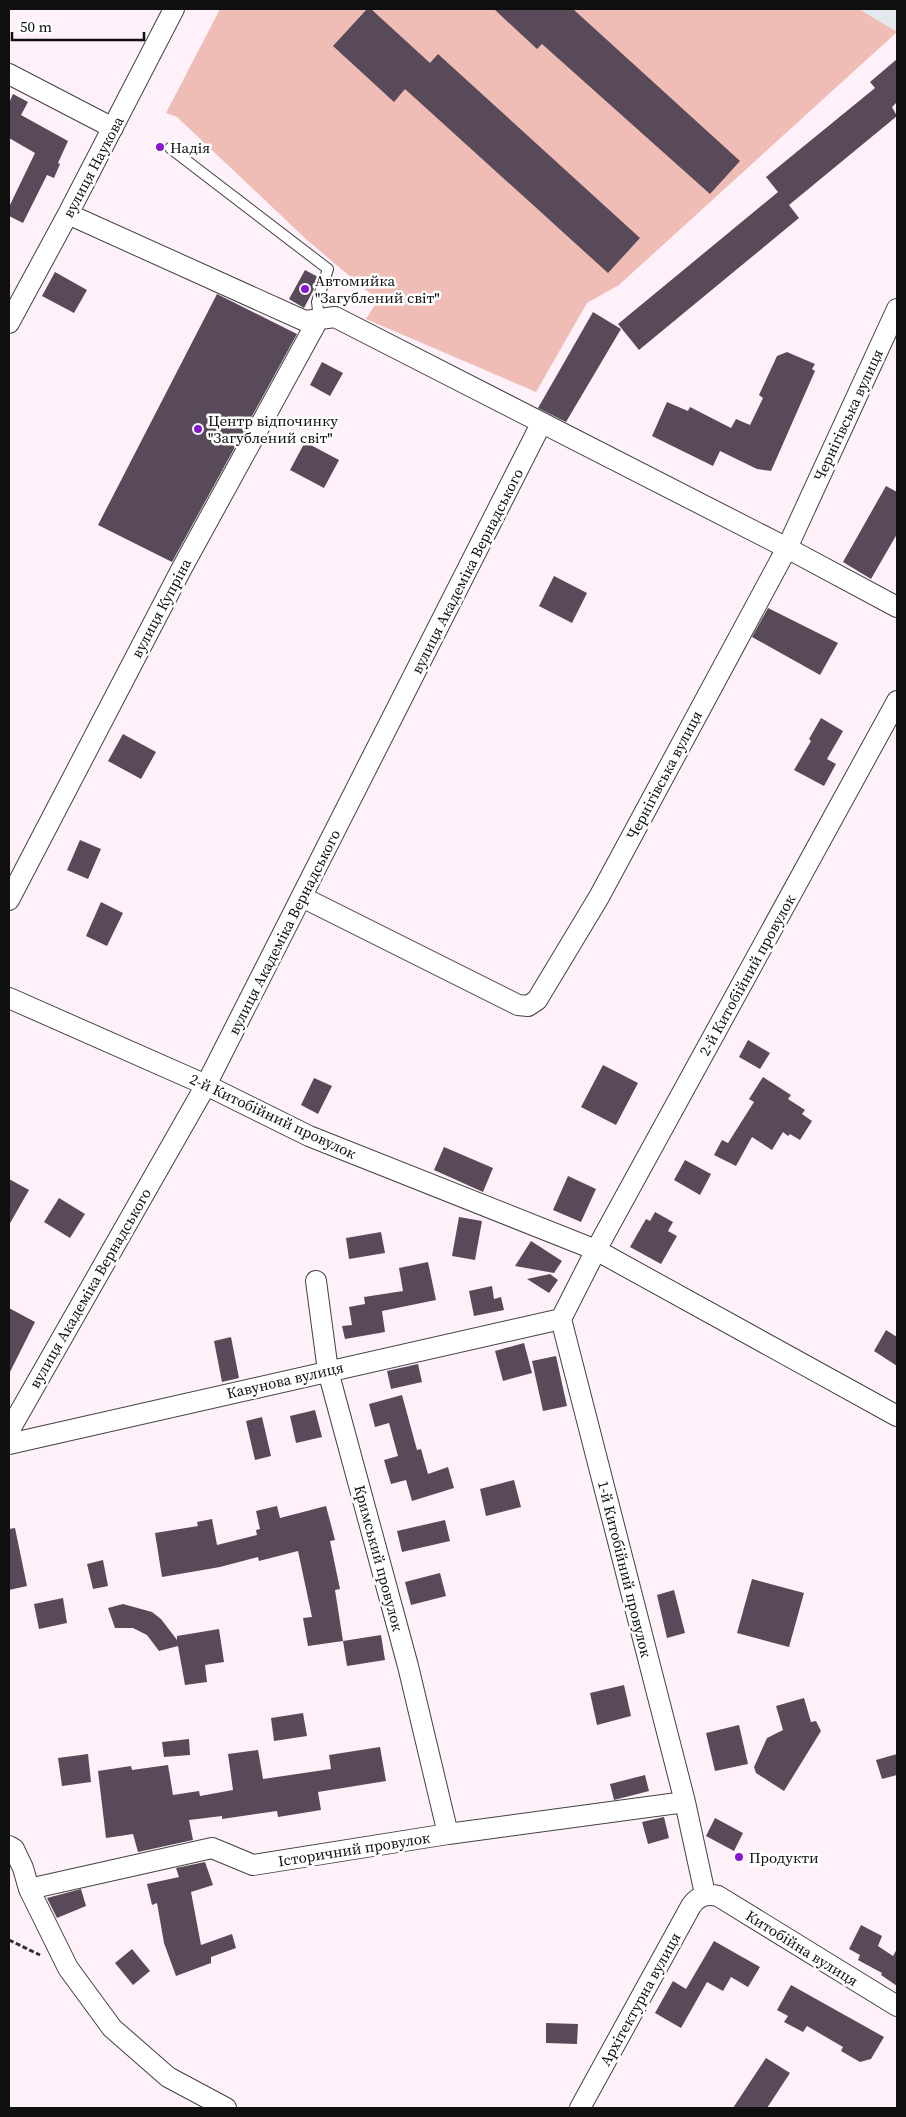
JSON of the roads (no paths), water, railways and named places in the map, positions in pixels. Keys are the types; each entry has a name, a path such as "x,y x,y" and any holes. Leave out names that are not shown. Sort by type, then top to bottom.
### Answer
{"street":[{"name":"вулиця Наукова","path":"9,323 68,214 174,9"},
{"path":"9,74 113,128"},
{"path":"68,214 305,321 335,317 541,424 896,602"},
{"name":"Чернігівська вулиця","path":"302,897 518,1005 533,1004 599,897 786,548 897,310"},
{"name":"вулиця Купріна","path":"9,900 182,568 319,318"},
{"name":"вулиця Академіка Вернадського","path":"9,1431 206,1085 541,424"},
{"name":"2-й Китобійний провулок","path":"596,1250 897,700"},
{"name":"2-й Китобійний провулок","path":"9,998 206,1085 309,1136 596,1250 897,1416"},
{"path":"561,1320 596,1250"},
{"name":"Кримський провулок","path":"316,1281 328,1371 408,1666 448,1834"},
{"name":"Кавунова вулиця","path":"9,1444 561,1320"},
{"name":"1-й Китобійний провулок","path":"561,1320 685,1802 706,1894"},
{"name":"Історичний провулок","path":"29,1889 212,1848 252,1865 448,1834 685,1802"},
{"path":"9,1846 14,1850 23,1868 29,1889 68,1968 112,2028 168,2077 226,2108"},
{"name":"Китобійна вулиця","path":"706,1894 718,1896 897,2006"},
{"name":"Архітектурна вулиця","path":"580,2108 691,1906 694,1901 706,1894"},
{"path":"46,1958 68,1968"}],"lane":[{"path":"170,148 328,269 317,302 319,318"}],"place":[{"name":"Надія","path":"160,147"},
{"name":"Автомийка \"Загублений світ\"","path":"305,289"},
{"name":"Центр відпочинку \"Загублений світ\"","path":"198,429"},
{"name":"Продукти","path":"739,1857"}]}
